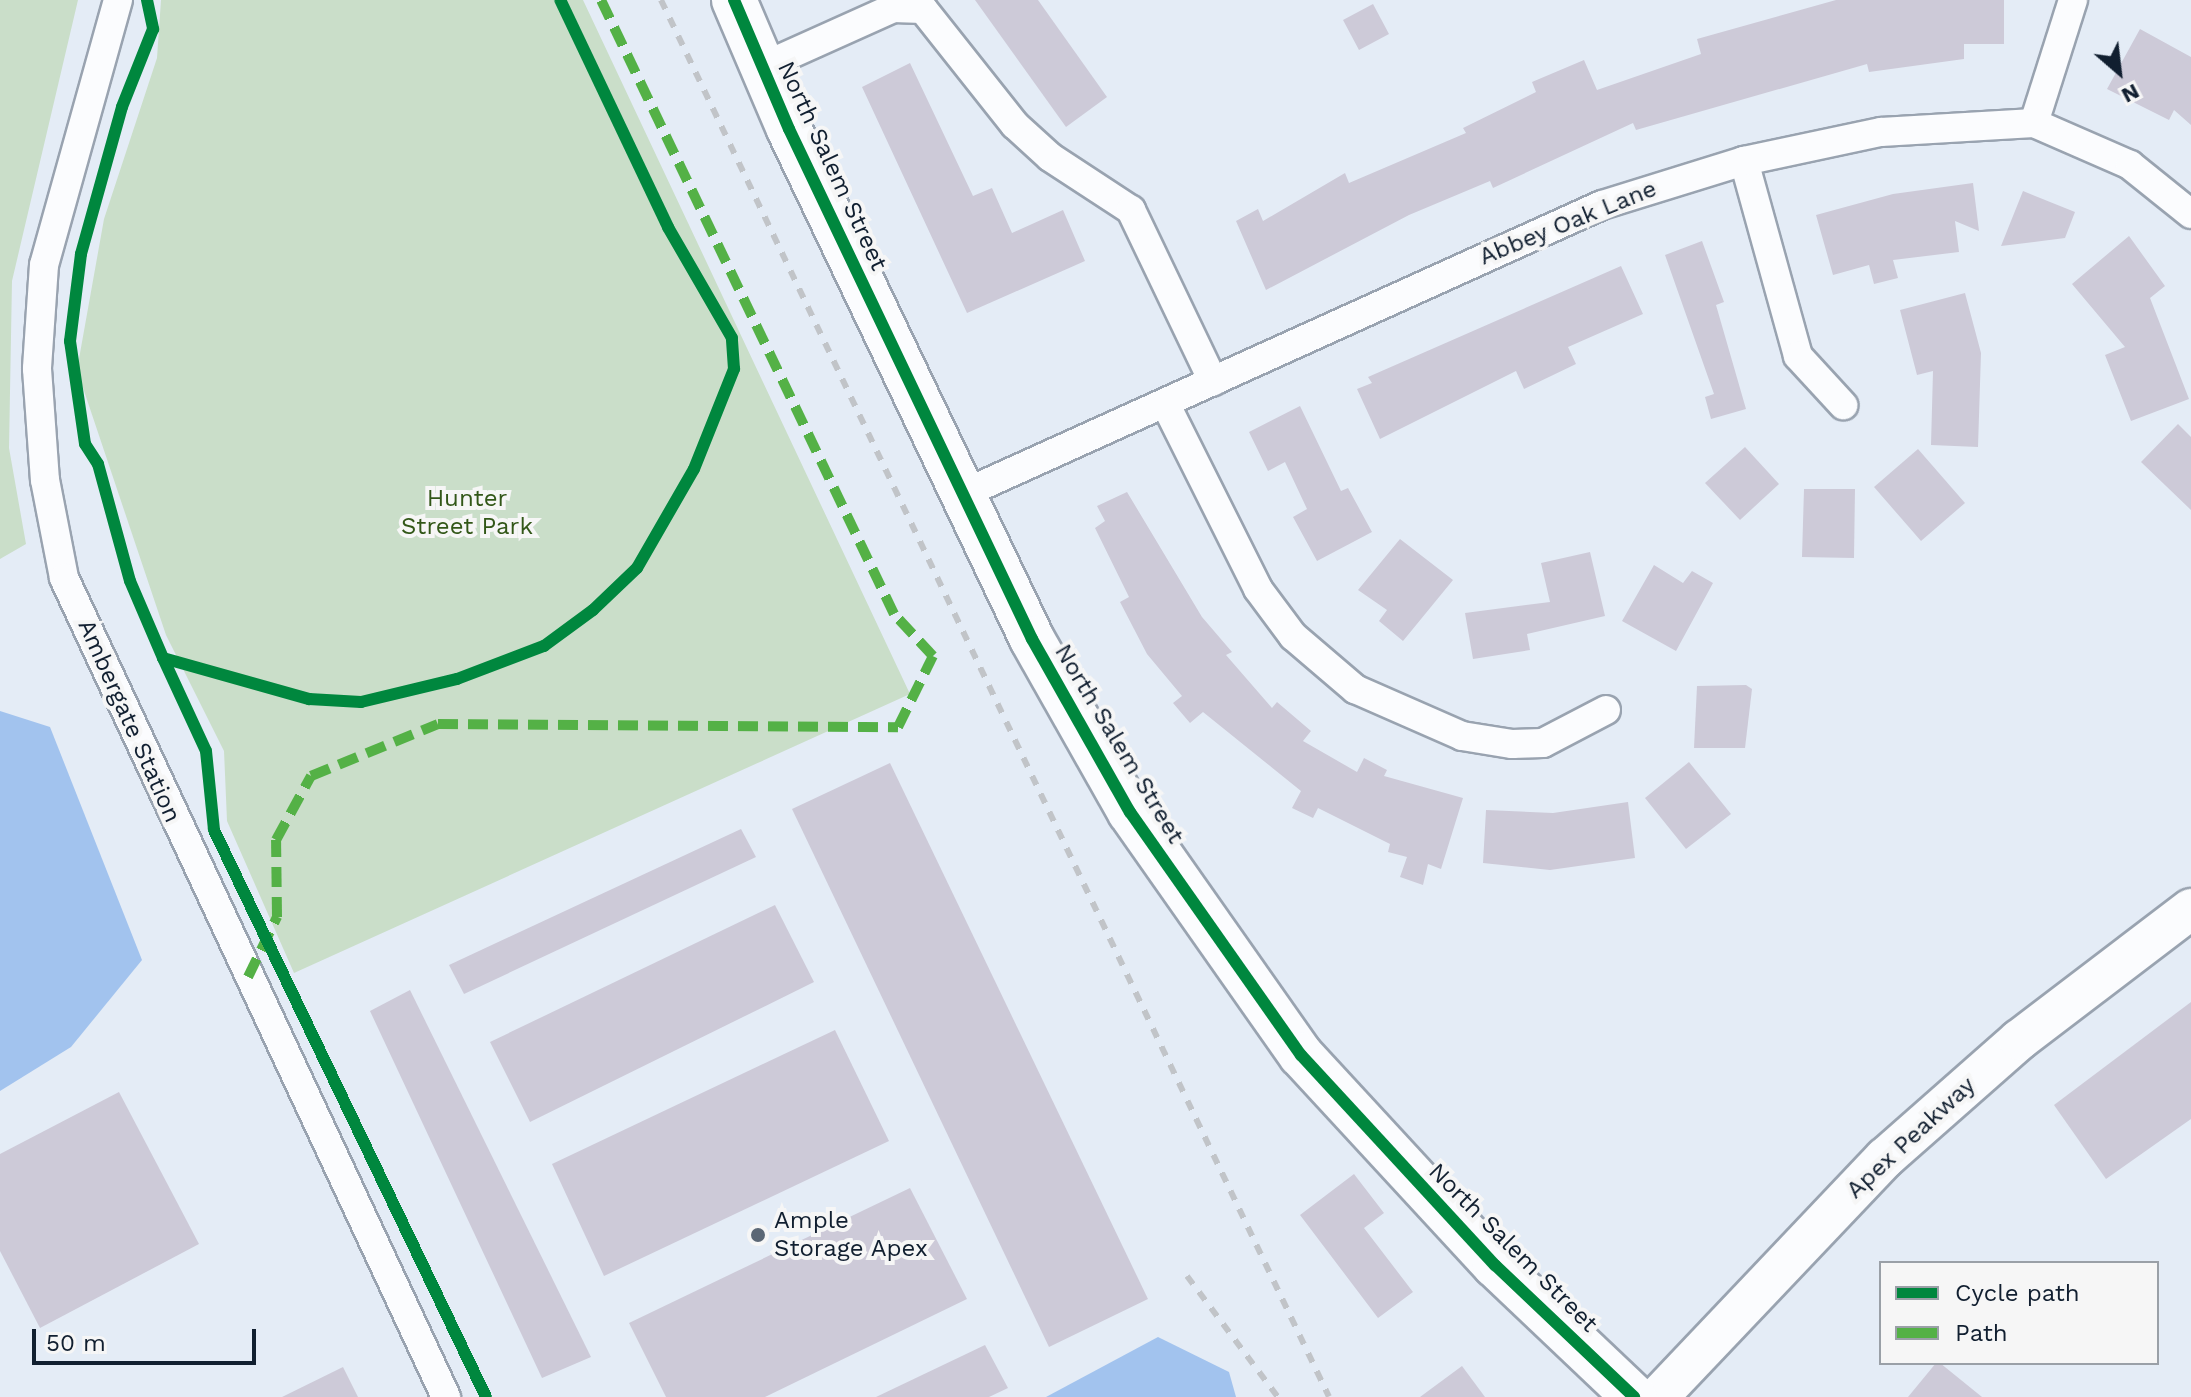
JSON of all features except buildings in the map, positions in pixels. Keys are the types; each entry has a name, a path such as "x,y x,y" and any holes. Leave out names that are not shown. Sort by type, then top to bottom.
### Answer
{"main road":[{"name":"North Salem Street","path":"734,0 762,67 963,494 1087,741 1239,974 1359,1122 1495,1265 1634,1397"},
{"name":"Apex Peakway","path":"1658,1397 1885,1158 2019,1040 2191,909"}],"street":[{"name":"Ambergate Station","path":"118,0 44,265 37,369 45,480 64,578 446,1397"},
{"path":"2034,123 2073,0"},
{"path":"762,67 893,8 923,9 1015,125 1050,157 1131,210 1213,381"},
{"name":"Abbey Oak Lane","path":"963,494 1602,205 1744,161 1881,132 2034,123 2130,165 2191,214"},
{"path":"1744,161 1798,356 1843,405"},
{"path":"1165,403 1258,589 1293,636 1355,689 1462,736 1512,744 1543,743 1606,710"}],"green space":[{"path":"0,0 78,0 12,281 9,448 26,544 0,559"},
{"name":"Hunter Street Park","path":"161,0 583,0 910,694 294,973 227,821 224,751 166,635 77,370 104,219 157,58"}],"water":[{"path":"0,711 50,727 142,960 71,1047 0,1091"},
{"path":"1158,1337 1229,1372 1236,1397 1046,1397"}],"railway":[{"path":"661,0 1329,1397"},
{"path":"1187,1276 1278,1397"}],"marked path":[{"path":"248,977 277,917 276,840 311,776 438,724 898,727 933,656 894,614 601,0"}],"cycle path":[{"path":"147,0 153,29 122,107 81,254 70,341 85,444 98,464 130,581 163,658 309,699 361,702 457,679 544,646 593,610 637,568 694,469 734,369 732,338 668,227 560,0"},
{"path":"734,0 789,129 1032,639 1130,812 1301,1055 1495,1265 1634,1397"},
{"path":"163,658 206,751 214,830 486,1397"}],"place":[{"name":"Ample Storage Apex","path":"758,1235"}]}
